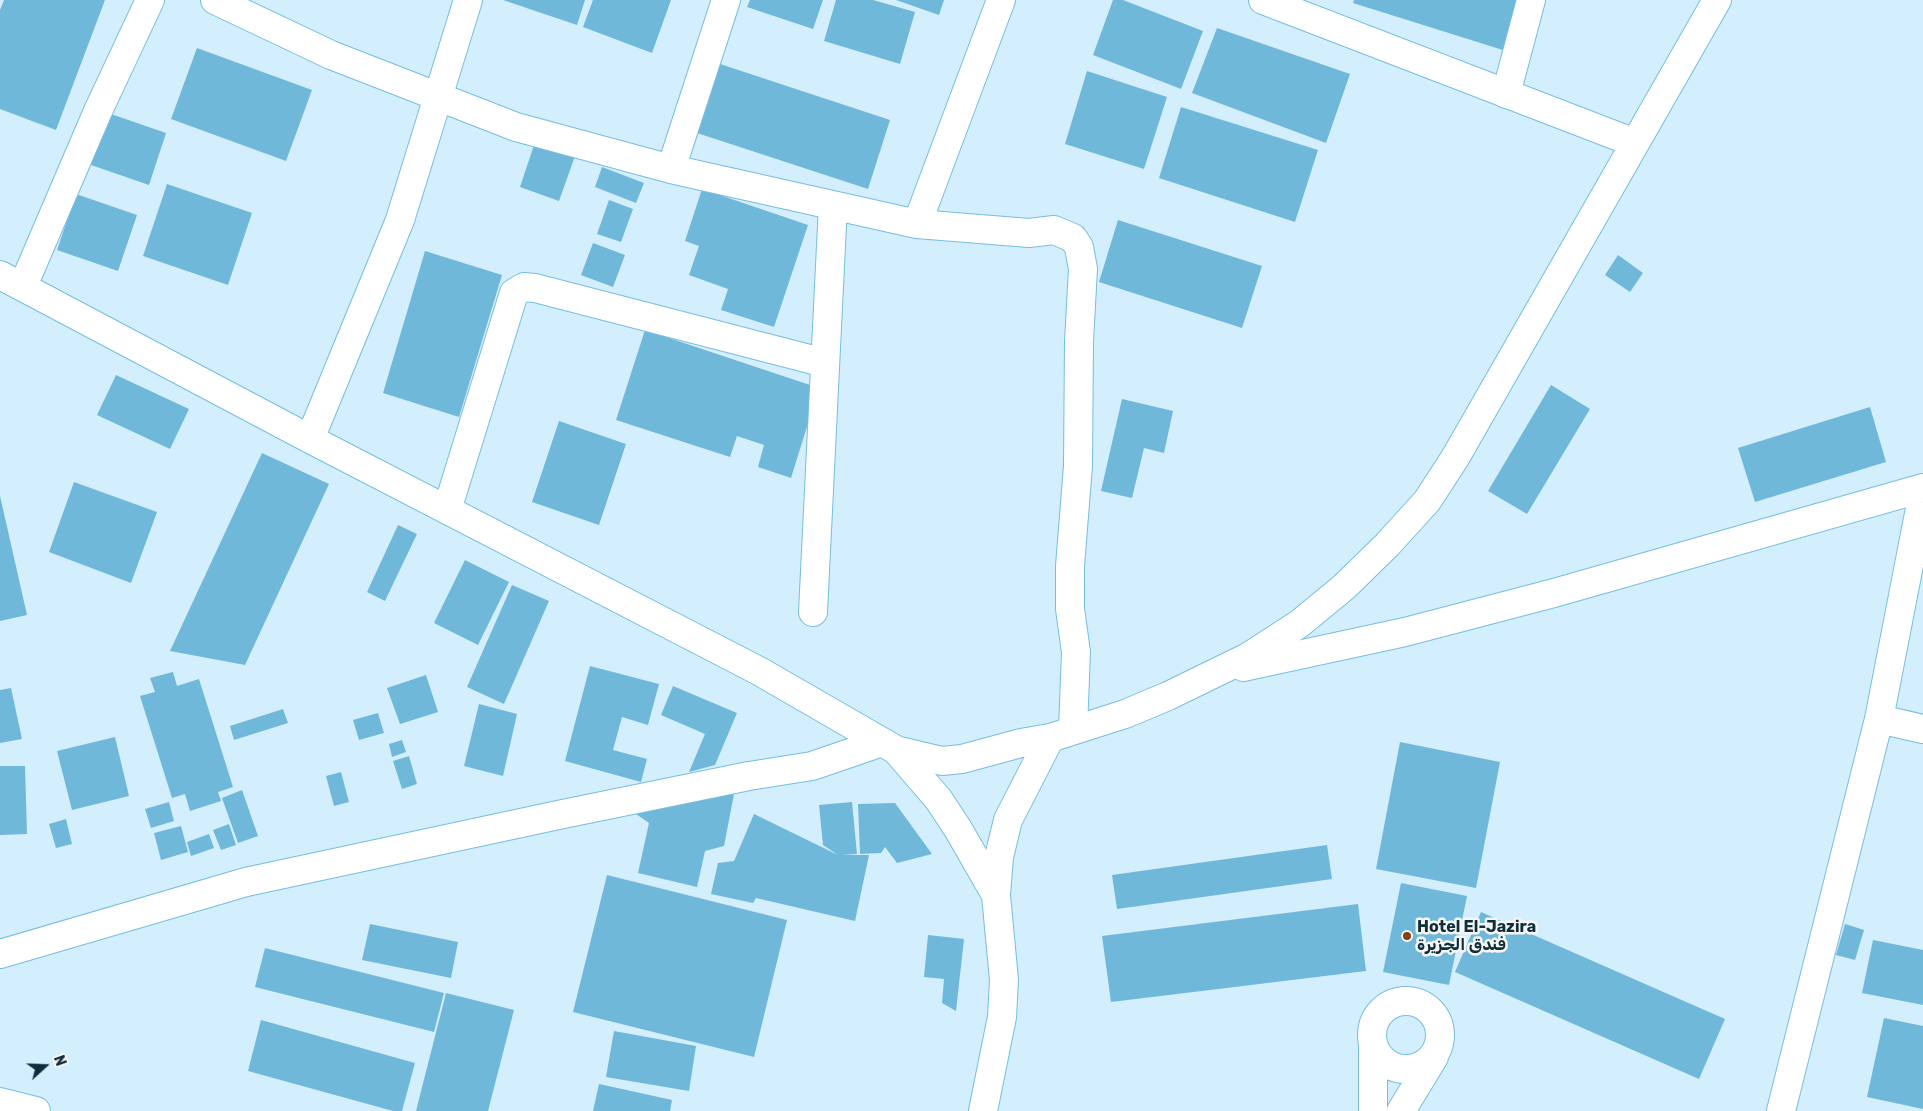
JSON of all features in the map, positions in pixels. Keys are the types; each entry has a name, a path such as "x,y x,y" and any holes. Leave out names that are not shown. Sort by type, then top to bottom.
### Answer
{"street":[{"path":"150,0 98,111 11,281 310,439 759,671 889,746 942,761 962,759 1062,733 1125,714 1168,696 1248,657 1298,624 1344,587 1427,501 1455,458 1717,0"},
{"path":"215,0 331,55 438,95 516,127 671,169 917,224 1029,234 1054,230 1073,238 1079,247 1083,269 1079,341 1078,466 1070,566 1070,609 1076,652 1062,733 1008,820 999,857 996,895 1004,980 1002,1017 983,1111"},
{"path":"310,439 400,220 468,0"},
{"path":"671,169 726,0"},
{"path":"917,224 1001,0"},
{"path":"1263,0 1635,143"},
{"path":"1506,94 1531,0"},
{"path":"813,612 833,205"},
{"path":"447,510 514,293 524,288 535,288 825,363"},
{"path":"1212,674 1405,632 1554,593 1923,488"},
{"path":"1781,1111 1879,719 1923,493"},
{"path":"1879,719 1923,729"},
{"path":"889,746 939,800 996,895"},
{"path":"0,954 246,882 563,814 749,776 812,766 889,746"},
{"path":"1373,1111 1372,1026 1383,1009 1392,1004 1411,1001 1422,1004 1431,1011 1438,1021 1440,1042 1434,1056 1401,1111"},
{"path":"1373,1046 1384,1062 1394,1068 1405,1070 1425,1064 1434,1056"},
{"path":"0,1102 36,1111"}],"building":[{"path":"4,0 105,0 56,130 0,109 0,10"},
{"path":"503,0 585,0 577,25"},
{"path":"593,0 671,0 652,53 583,27"},
{"path":"750,0 823,0 813,29 747,7"},
{"path":"836,0 873,0 915,12 900,64 824,41"},
{"path":"896,0 944,0 939,15"},
{"path":"1113,0 1123,0 1203,31 1181,89 1093,55"},
{"path":"1354,0 1522,0 1506,51 1353,3"},
{"path":"1217,28 1350,74 1326,143 1192,93"},
{"path":"197,48 312,90 286,161 171,119"},
{"path":"714,62 890,120 868,189 691,131"},
{"path":"1087,71 1167,97 1144,169 1065,144"},
{"path":"1181,107 1318,150 1295,222 1159,178"},
{"path":"108,113 166,133 149,185 91,165"},
{"path":"535,142 575,156 559,201 520,187"},
{"path":"602,167 644,183 636,203 595,187"},
{"path":"167,184 252,213 228,285 143,256"},
{"path":"702,189 808,225 774,327 721,310 728,289 689,275 699,246 685,241"},
{"path":"76,194 137,215 118,271 57,250"},
{"path":"609,200 633,209 621,242 597,234"},
{"path":"1118,220 1262,266 1242,328 1099,282"},
{"path":"593,243 625,255 613,287 581,275"},
{"path":"425,251 502,275 459,417 383,393"},
{"path":"1618,255 1643,273 1630,292 1605,275"},
{"path":"645,330 819,388 791,478 758,467 764,445 737,436 730,457 616,420"},
{"path":"116,375 189,409 170,449 97,415"},
{"path":"1551,385 1590,409 1527,514 1488,491"},
{"path":"1122,399 1173,411 1164,453 1144,448 1132,498 1101,491"},
{"path":"1870,407 1886,462 1755,502 1738,448"},
{"path":"559,421 626,444 599,525 532,502"},
{"path":"262,453 329,484 245,665 170,651"},
{"path":"74,482 157,512 131,583 49,552"},
{"path":"0,496 27,615 0,621"},
{"path":"398,525 417,534 385,601 367,592"},
{"path":"465,560 509,582 478,645 434,623"},
{"path":"512,585 549,601 504,704 467,687"},
{"path":"590,666 659,684 648,725 622,717 613,750 647,759 641,782 565,761"},
{"path":"173,672 177,686 199,679 233,787 218,792 221,801 190,811 185,794 172,798 140,696 155,692 150,678"},
{"path":"426,675 438,712 400,724 387,688"},
{"path":"673,686 737,713 715,765 689,772 705,734 661,715"},
{"path":"11,688 22,739 0,743 0,690"},
{"path":"479,704 517,714 503,776 464,766"},
{"path":"283,709 288,723 234,740 230,726"},
{"path":"378,713 384,733 359,740 353,720"},
{"path":"115,737 129,796 72,810 57,751"},
{"path":"402,740 406,752 392,757 389,744"},
{"path":"1400,742 1500,762 1476,888 1376,869"},
{"path":"409,756 417,784 402,789 393,761"},
{"path":"0,766 25,766 27,834 0,835"},
{"path":"341,772 349,802 334,806 326,776"},
{"path":"242,790 258,836 238,843 222,798"},
{"path":"734,794 724,846 705,851 697,887 638,873 649,823 626,807"},
{"path":"169,802 174,821 151,828 145,809"},
{"path":"852,802 857,854 841,855 869,855 855,921 756,898 753,903 711,894 718,863 734,861 754,814 838,855 823,845 819,805"},
{"path":"895,803 932,854 897,863 885,847 881,853 860,854 858,804"},
{"path":"66,819 72,844 56,848 49,824"},
{"path":"229,824 236,845 221,850 213,830"},
{"path":"181,826 188,852 161,860 154,833"},
{"path":"209,834 214,848 191,856 187,842"},
{"path":"1327,845 1332,879 1117,909 1112,875"},
{"path":"607,875 787,920 754,1057 573,1012"},
{"path":"1401,883 1467,896 1449,985 1383,972"},
{"path":"1358,904 1366,971 1111,1002 1102,936"},
{"path":"1481,912 1725,1019 1699,1079 1455,972"},
{"path":"370,924 458,942 451,978 362,960"},
{"path":"1845,924 1864,930 1855,960 1836,955"},
{"path":"928,935 964,939 956,1011 942,1003 944,979 924,977"},
{"path":"1873,940 1923,950 1923,1005 1862,993"},
{"path":"265,948 444,993 434,1032 255,987"},
{"path":"446,993 514,1010 488,1111 416,1111"},
{"path":"1884,1018 1923,1026 1923,1109 1867,1097"},
{"path":"261,1020 415,1063 402,1111 393,1111 248,1071"},
{"path":"614,1031 696,1046 689,1091 606,1077"},
{"path":"599,1084 672,1100 670,1111 593,1111"}],"place":[{"name":"Hotel El-Jazira فندق الجزيرة","path":"1407,936"}]}
